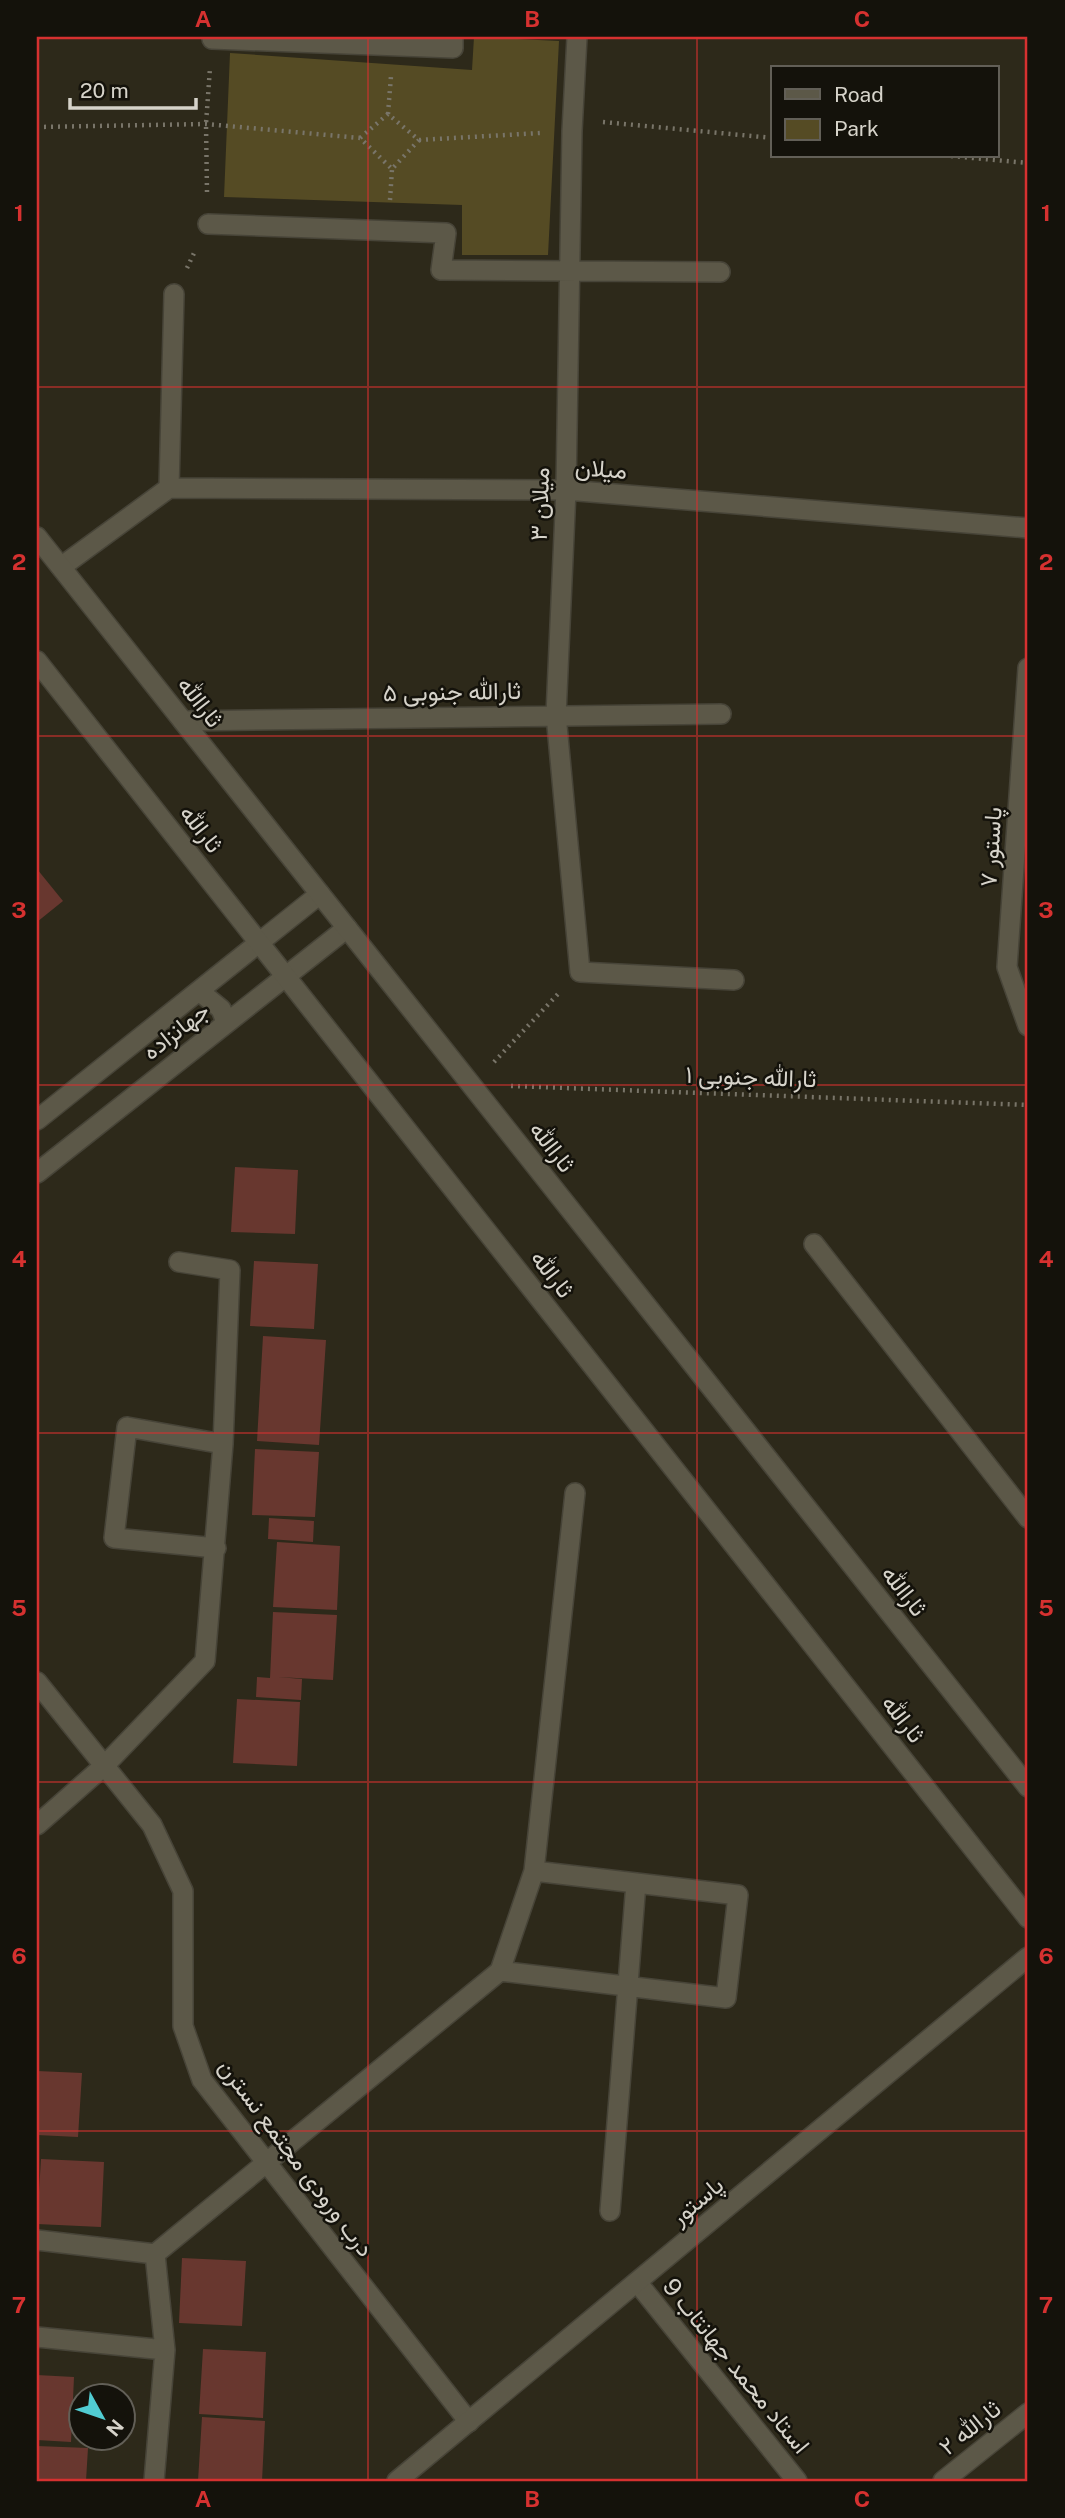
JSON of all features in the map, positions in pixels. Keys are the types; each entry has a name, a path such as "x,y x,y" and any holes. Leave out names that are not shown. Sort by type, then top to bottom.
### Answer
{"street":[{"path":"212,39 453,48 453,37"},
{"name":"میلان ۳","path":"577,37 572,125 566,490 556,715 580,972"},
{"path":"208,224 446,233 441,270 720,272"},
{"path":"61,567 169,488 174,294"},
{"name":"میلان","path":"169,488 566,490 1028,528"},
{"name":"ثاراالله","path":"37,537 1028,1787"},
{"name":"ثارالله","path":"37,661 1028,1918"},
{"name":"پاستور ۷","path":"1028,668 1007,967 1028,1026"},
{"name":"ثارالله جنوبی ۵","path":"183,721 722,714"},
{"name":"جهانزاده","path":"37,1120 320,894"},
{"name":"جهانزاده","path":"37,1172 347,928"},
{"path":"580,972 734,980"},
{"path":"199,991 221,1009 226,1023"},
{"path":"814,1244 1028,1518"},
{"path":"37,1825 105,1765 205,1661 223,1444 230,1270 179,1262"},
{"path":"216,1548 114,1538 127,1427 223,1444"},
{"path":"37,2240 155,2254 500,1972 534,1871 575,1493"},
{"name":"درب ورودی مجتمع نسترن","path":"37,1682 152,1825 183,1891 183,2026 202,2080 469,2422"},
{"path":"500,1972 726,1998 738,1895 534,1871"},
{"path":"610,2211 636,1883"},
{"name":"پاستور","path":"397,2481 1028,1957"},
{"path":"154,2481 165,2350 155,2254"},
{"name":"استاد محمد جهانتاب 9","path":"637,2282 797,2481"},
{"path":"37,2337 165,2350"},
{"name":"ثارالله ۲","path":"943,2481 1028,2413"}],"path":[{"path":"174,294 208,224 205,124 212,39"},
{"path":"360,138 388,114 419,140"},
{"path":"37,127 205,124 360,138 392,169 419,140 572,125 771,138"},
{"path":"973,158 1028,163"},
{"path":"472,1085 580,972"},
{"name":"ثارالله جنوبی ۱","path":"472,1085 1028,1105"}],"green space":[{"path":"474,37 559,41 548,255 462,255 462,205 224,197 230,53 472,70"}],"building":[{"path":"37,869 63,901 37,922"},
{"path":"235,1167 298,1170 295,1234 231,1232"},
{"path":"254,1261 318,1264 314,1329 250,1326"},
{"path":"263,1336 326,1340 319,1445 257,1441"},
{"path":"255,1449 319,1452 315,1517 252,1515"},
{"path":"269,1518 314,1521 313,1542 268,1539"},
{"path":"277,1542 340,1546 337,1610 273,1607"},
{"path":"273,1612 337,1615 333,1680 278,1677 302,1679 301,1700 256,1697 257,1677 270,1678"},
{"path":"237,1699 300,1702 297,1766 233,1763"},
{"path":"37,2071 82,2073 78,2137 37,2135"},
{"path":"41,2159 104,2162 101,2227 37,2224"},
{"path":"182,2258 246,2261 242,2326 179,2323"},
{"path":"203,2349 266,2352 263,2418 199,2414"},
{"path":"37,2375 74,2377 74,2382 66,2382 66,2442 37,2440"},
{"path":"202,2417 265,2421 262,2481 198,2481"},
{"path":"37,2446 66,2447 66,2452 88,2452 86,2481 37,2481"}]}
